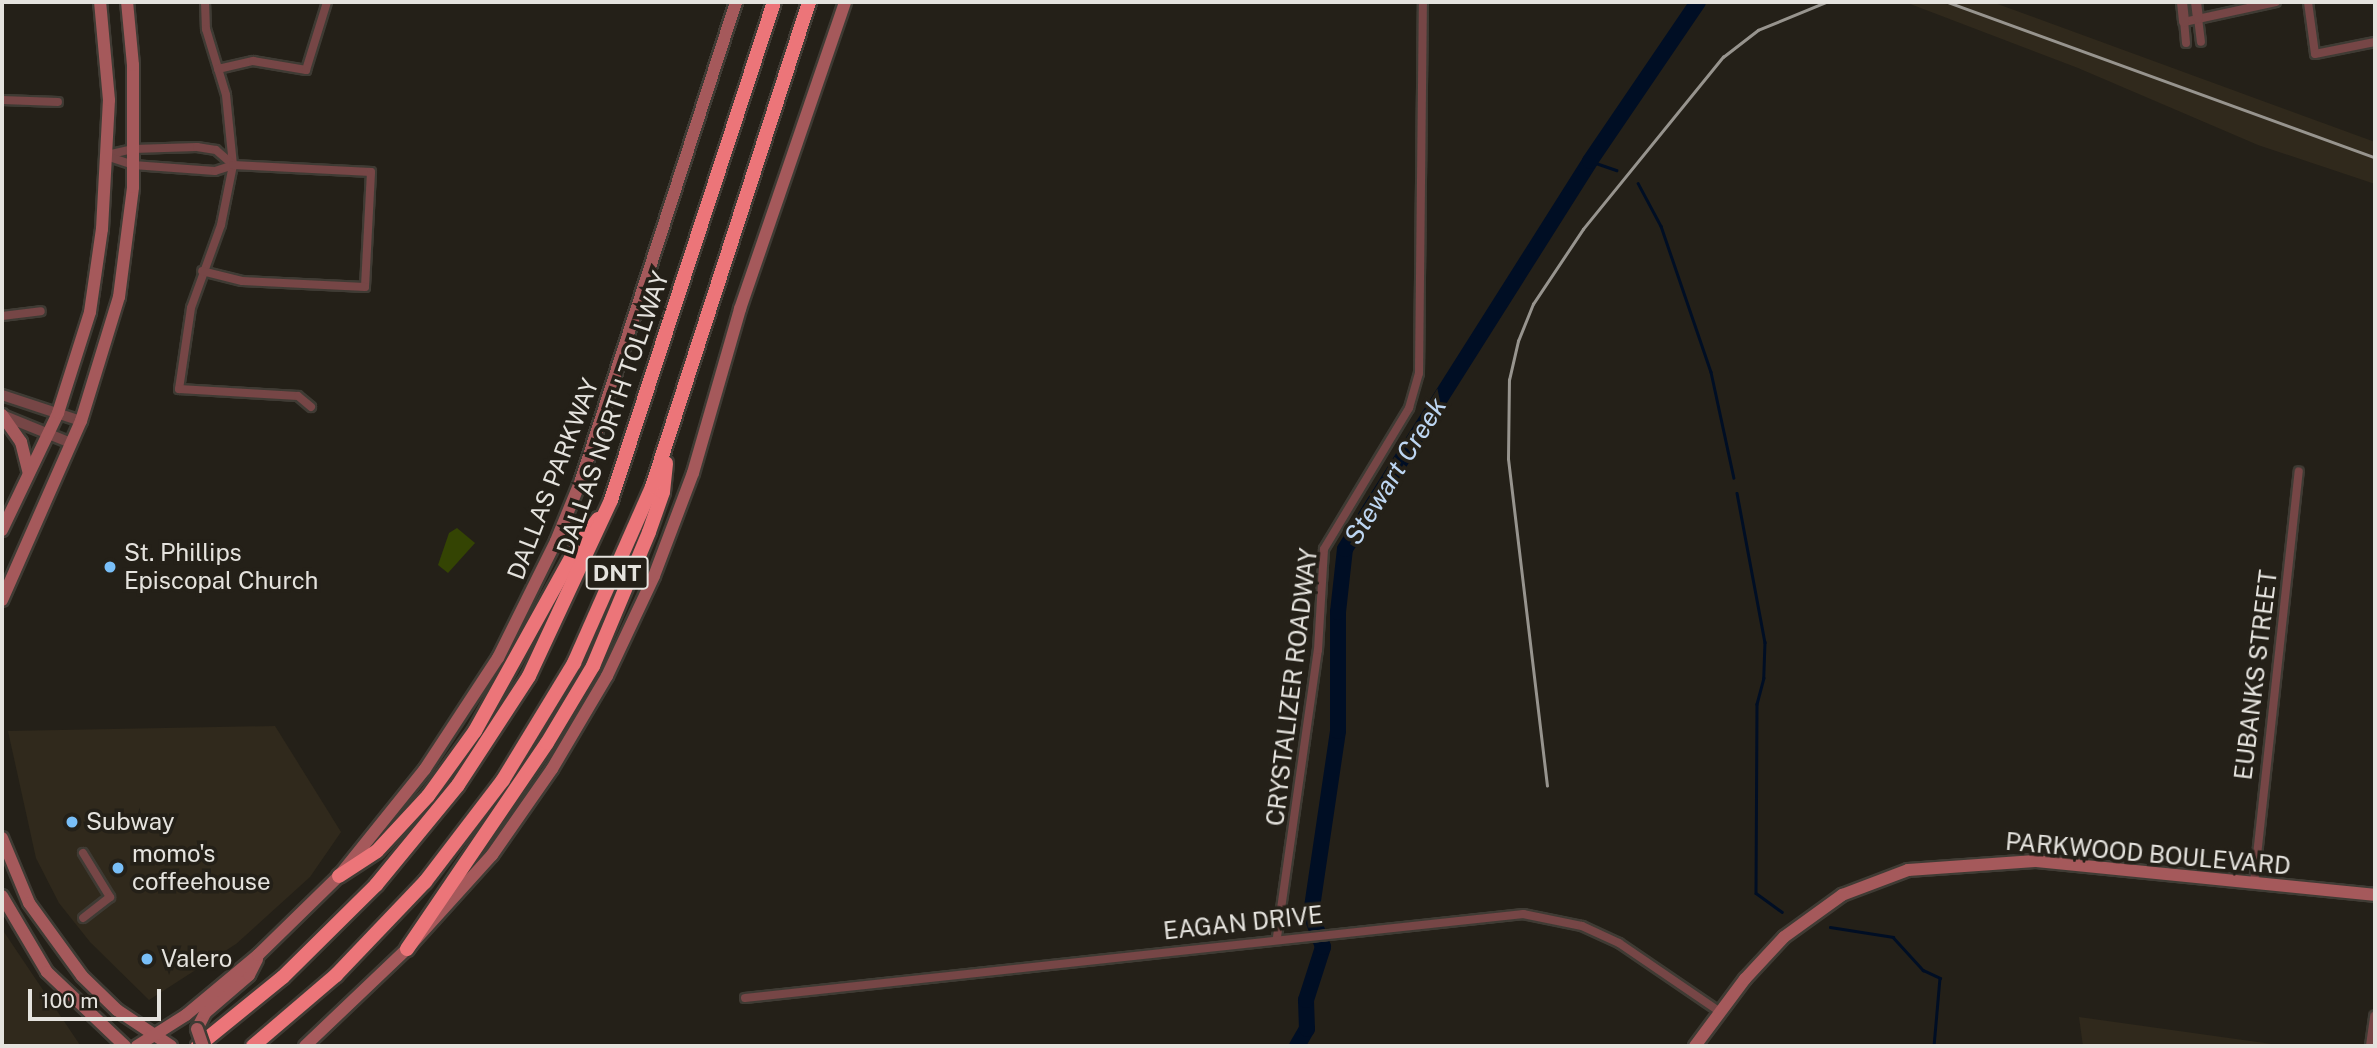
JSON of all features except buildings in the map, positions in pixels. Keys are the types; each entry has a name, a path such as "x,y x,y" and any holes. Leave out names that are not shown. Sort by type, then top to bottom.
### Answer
{"highway":[{"name":"DALLAS NORTH TOLLWAY","path":"201,1046 331,932 418,837 458,785 529,676 611,500 774,2"},
{"name":"DNT","path":"253,1046 336,975 390,920 457,842 503,780 541,722 603,607 669,433 809,2"},
{"path":"407,949 548,743 593,666 663,492 669,433"},
{"path":"339,876 386,842 428,796 475,731 577,547 611,500"}],"main road":[{"path":"2,530 58,413 90,312 106,156 108,100 100,2"},
{"path":"2,600 80,421 119,297 133,165 127,2"},
{"name":"DALLAS PARKWAY","path":"137,1046 154,1036 258,956 339,876 464,714 522,612 556,541 601,418 736,2"},
{"path":"304,1046 450,905 523,812 582,722 631,630 693,473 740,309 845,2"},
{"path":"2,415 21,442 29,473"},
{"path":"2,838 29,903 82,976 117,1010 171,1046"},
{"name":"PARKWOOD BOULEVARD","path":"1695,1046 1720,1012 1784,937 1842,895 1887,875 1940,866 2035,861 2375,895"},
{"path":"2,896 9,912 55,982 125,1046"},
{"path":"9,912 29,903"},
{"path":"201,1046 197,1029 205,1013 249,975 258,956"}],"street":[{"path":"205,2 206,29 226,95 233,165 224,215 202,271 182,349 178,388 298,396 311,407"},
{"path":"218,69 253,61 306,70 327,2"},
{"name":"CRYSTALIZER ROADWAY","path":"1277,937 1318,650 1325,549 1409,408 1419,373 1423,2"},
{"path":"2182,2 2186,43"},
{"path":"2196,2 2201,42"},
{"path":"2184,22 2276,2"},
{"path":"2308,2 2315,54 2375,42"},
{"path":"2,100 58,102"},
{"path":"106,156 133,149 205,148 216,150 233,165"},
{"path":"106,156 133,165 215,171 233,165 371,172 365,287 242,281 202,271"},
{"path":"2,316 41,311"},
{"path":"71,443 2,415 5,396 80,421"},
{"name":"EUBANKS STREET","path":"2254,883 2299,471"},
{"path":"83,853 110,897 83,918"},
{"name":"EAGAN DRIVE","path":"745,998 1277,937 1509,914 1537,916 1582,926 1636,953 1720,1012"},
{"path":"2373,1041 2375,1016"}],"shaded area":[{"path":"1905,2 1992,2 2375,142 2375,184 2258,145 2078,68"},
{"path":"275,726 341,832 310,877 236,944 149,1000 90,942 59,903 36,858 8,731"},
{"path":"2,929 80,1045 80,1046 2,1046"},
{"path":"2079,1017 2286,1046 2083,1046"}],"green space":[{"path":"457,528 475,543 448,573 438,565 449,533"}],"waterway":[{"name":"Stewart Creek","path":"1297,1046 1307,1029 1306,1000 1323,947 1311,914 1338,731 1338,612 1345,549 1590,161 1698,2"},
{"path":"1590,161 1616,170"},
{"path":"1638,183 1661,226 1711,372 1734,478"},
{"path":"1737,493 1765,642 1764,678 1757,704 1756,893 1782,912"},
{"path":"1830,927 1893,937 1923,970 1940,978 1934,1046"}],"railway":[{"path":"1547,786 1508,459 1509,380 1518,341 1533,304 1583,229 1723,57 1758,30 1826,2"},
{"path":"1948,2 2375,157"}],"place":[{"name":"St. Phillips Episcopal Church","path":"110,567"},
{"name":"Subway","path":"72,822"},
{"name":"momo's coffeehouse","path":"118,868"},
{"name":"Valero","path":"147,959"}]}
